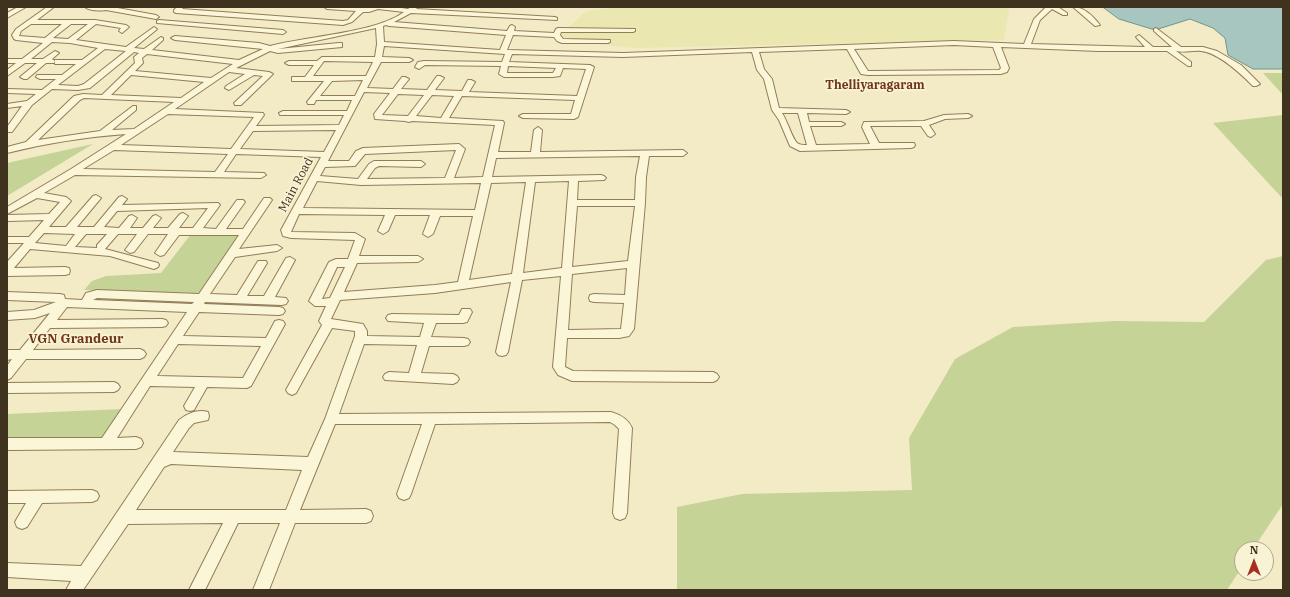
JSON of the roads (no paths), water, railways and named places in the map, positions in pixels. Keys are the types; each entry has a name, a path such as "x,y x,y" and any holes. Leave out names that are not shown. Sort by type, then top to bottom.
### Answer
{"street":[{"path":"7,16 23,7"},
{"path":"51,7 18,30 15,35 16,38 47,41 70,41 130,50 216,53 242,63"},
{"path":"88,7 100,9 108,8 157,20 245,30 283,32"},
{"path":"181,7 176,11 264,14 344,22 350,21 361,10"},
{"path":"327,7 361,10 371,10 378,7 517,18 555,19"},
{"path":"1026,46 1037,19 1050,7"},
{"path":"1053,7 1065,14"},
{"path":"1076,7 1092,19 1097,25"},
{"path":"7,216 36,195 212,80 269,49 300,38 381,24 399,19 413,9"},
{"path":"216,53 264,14"},
{"path":"517,18 510,33 503,74 555,75 560,66"},
{"path":"28,22 95,22 126,27 122,31"},
{"path":"7,75 69,22"},
{"path":"70,41 95,22"},
{"path":"381,24 510,33 540,37 557,35"},
{"name":"Main Road","path":"328,324 325,321 352,262 360,239 356,236 292,235 287,234 286,230 378,60 381,44 381,24"},
{"path":"51,87 78,88 87,86 154,29"},
{"path":"557,35 559,30 633,30"},
{"path":"1156,30 1180,50"},
{"path":"557,35 559,40 562,41 608,42"},
{"path":"1138,37 1152,50"},
{"path":"175,38 259,45 278,51 339,45"},
{"path":"104,97 130,74 140,62 138,57 161,39"},
{"path":"381,44 506,52 634,55 940,43 996,44 1053,48 1152,50 1203,49 1210,51 1238,67 1256,84"},
{"path":"849,47 864,72 868,74 1001,72 1005,68 996,44"},
{"path":"9,130 29,103 104,47"},
{"path":"1169,50 1187,64"},
{"path":"755,51 761,70 765,73 768,79 776,110 783,120 793,144 800,148 911,145"},
{"path":"7,75 27,77 51,61 55,54"},
{"path":"523,116 573,118 575,116 593,54"},
{"path":"307,79 320,60 324,59 409,60"},
{"path":"7,61 84,62"},
{"path":"288,63 318,63"},
{"path":"419,67 424,63 590,67"},
{"path":"230,70 269,74 238,103"},
{"path":"229,88 253,72"},
{"path":"130,74 212,80"},
{"path":"40,77 63,78"},
{"path":"295,79 368,78"},
{"path":"409,120 440,78"},
{"path":"329,79 312,100 395,91 580,98"},
{"path":"405,79 377,116 381,118 409,120 500,123 462,286"},
{"path":"443,121 471,82"},
{"path":"7,91 43,92"},
{"path":"29,144 77,98 82,96 182,100"},
{"path":"7,106 29,103"},
{"path":"103,133 134,108"},
{"path":"776,110 846,112"},
{"path":"166,111 260,115 232,152 218,174"},
{"path":"802,111 812,148"},
{"path":"283,113 348,113"},
{"path":"876,146 866,127 867,124 924,123 932,122 944,117 968,116"},
{"path":"924,123 931,134"},
{"path":"805,124 841,124"},
{"path":"250,129 341,127"},
{"path":"535,154 538,130"},
{"path":"7,150 29,144 103,133 134,131"},
{"path":"110,147 326,155"},
{"path":"321,164 352,164 359,153 366,151 459,147 461,149 448,181"},
{"path":"493,155 683,153"},
{"path":"562,334 619,334 626,332 628,329 640,203 641,177 645,154"},
{"path":"361,182 372,166 377,163 421,164"},
{"path":"72,172 261,175"},
{"path":"314,178 361,182 601,178"},
{"path":"574,178 559,367 562,372 572,376 713,377"},
{"path":"502,352 517,277 531,180"},
{"path":"8,267 66,201 63,199 36,195"},
{"path":"69,230 96,198"},
{"path":"96,231 122,199"},
{"path":"106,443 267,200"},
{"path":"220,231 240,202"},
{"path":"573,203 640,203"},
{"path":"114,208 215,205 196,231"},
{"path":"295,211 478,213"},
{"path":"383,231 391,212"},
{"path":"428,234 436,213"},
{"path":"7,216 52,217"},
{"path":"160,253 183,216"},
{"path":"101,247 132,218"},
{"path":"130,250 156,218"},
{"path":"41,230 246,232"},
{"path":"71,245 83,230"},
{"path":"7,240 110,253 154,265"},
{"path":"231,254 277,248"},
{"path":"418,259 333,264 315,301 319,303 335,299 462,286 517,277 633,264"},
{"path":"268,300 290,260"},
{"path":"240,299 262,263"},
{"path":"8,267 65,271"},
{"path":"7,296 92,304 199,302 240,299 268,300 280,306 199,302"},
{"path":"594,298 630,299"},
{"path":"7,326 11,316 35,314 62,300"},
{"path":"7,375 48,324 62,300"},
{"path":"392,318 463,319 466,312"},
{"path":"413,378 431,319"},
{"path":"48,324 162,323"},
{"path":"148,381 247,383 279,324"},
{"path":"261,590 312,462 316,456 331,419 360,340 361,331 358,327 328,324 292,390"},
{"path":"174,340 269,342"},
{"path":"360,340 464,342"},
{"path":"7,355 140,354"},
{"path":"389,377 453,380"},
{"path":"190,406 204,382"},
{"path":"7,388 114,387"},
{"path":"74,590 124,517 184,424 191,418 203,416"},
{"path":"331,419 611,417 620,420 626,428 620,513"},
{"path":"404,494 430,419"},
{"path":"7,444 136,443"},
{"path":"158,463 171,458 305,464 312,462"},
{"path":"22,522 38,496"},
{"path":"7,497 92,496"},
{"path":"124,517 366,516"},
{"path":"197,590 234,517"},
{"path":"7,570 85,574"}],"water":[{"path":"1103,7 1283,7 1283,69 1253,69 1228,55 1225,38 1213,28 1190,19 1155,30 1119,19"}],"district":[{"name":"Thelliyaragaram","path":"875,86"},
{"name":"VGN Grandeur","path":"76,339"}]}
